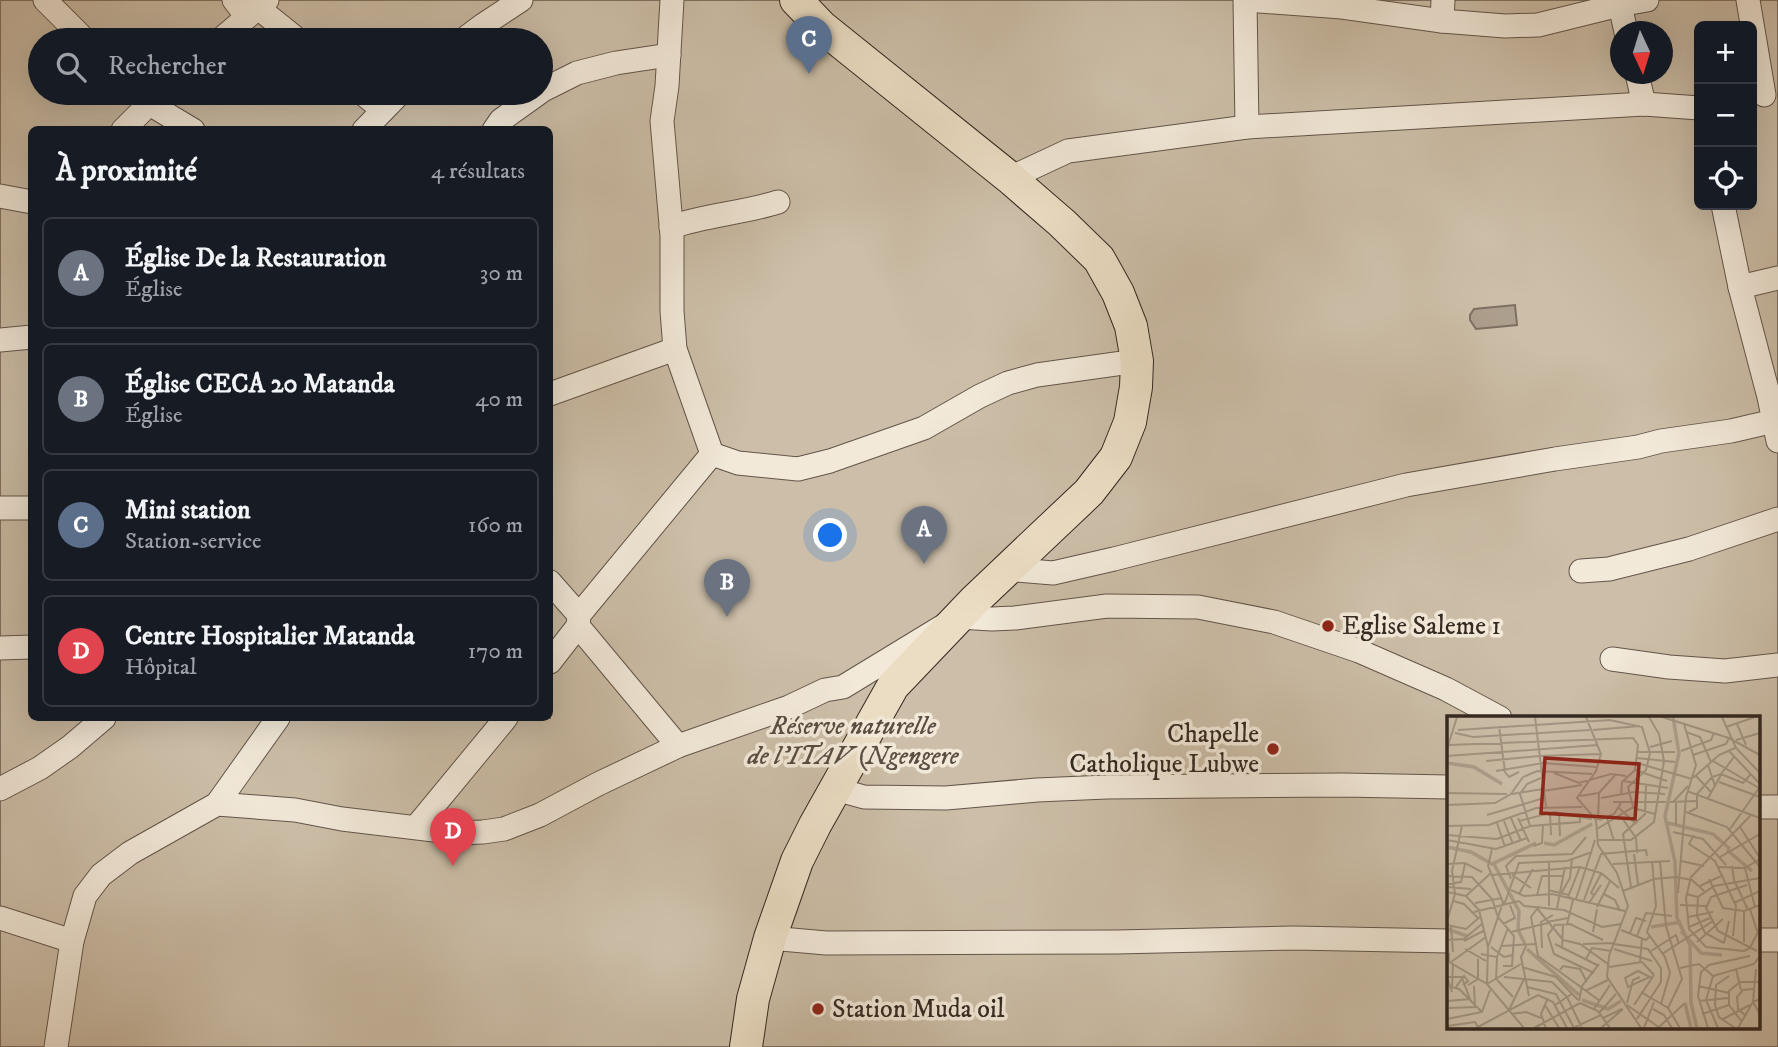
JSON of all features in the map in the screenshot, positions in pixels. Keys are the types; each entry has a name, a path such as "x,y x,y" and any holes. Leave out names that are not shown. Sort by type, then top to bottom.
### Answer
{"highway":[{"path":"746,1047 753,999 770,938 797,861 893,686 1006,569 1089,492 1116,457 1130,422 1136,387 1137,361 1131,326 1118,293 1099,259 1010,178 822,27 796,0"}],"street":[{"path":"45,0 73,28"},
{"path":"479,28 521,0"},
{"path":"671,0 667,86 662,121 671,227 675,349 712,454"},
{"path":"1247,127 1246,0 1342,7 1443,10 1504,26 1538,24 1619,2 1647,0"},
{"path":"1748,0 1765,95"},
{"path":"1619,2 1623,21"},
{"path":"231,28 251,6 281,28"},
{"path":"553,85 577,73 615,63 668,55"},
{"path":"1639,84 1644,103"},
{"path":"1010,178 1068,151 1247,127 1644,103 1694,108"},
{"path":"126,126 142,105"},
{"path":"161,105 188,126"},
{"path":"377,105 383,110"},
{"path":"368,126 388,105"},
{"path":"497,126 522,105"},
{"path":"0,196 28,201"},
{"path":"671,227 696,219 755,209 778,202"},
{"path":"1006,569 1053,573 1406,485 1731,430 1776,431 1724,210"},
{"path":"1740,287 1778,278"},
{"path":"0,340 28,337"},
{"path":"553,393 675,349"},
{"path":"712,454 738,463 798,468 830,461 924,428 1008,383 1037,375 1137,361"},
{"path":"553,658 578,621 712,454"},
{"path":"0,508 28,508"},
{"path":"1581,571 1609,569 1689,550 1778,519"},
{"path":"553,586 678,746"},
{"path":"217,804 295,810 342,819 459,833 504,829 540,815 678,746 789,707 825,690 843,687 958,617 1015,618 1107,606 1198,607 1274,622 1359,651 1446,689 1496,716"},
{"path":"0,648 28,647"},
{"path":"1612,659 1725,671 1778,665"},
{"path":"0,789 40,768 100,721"},
{"path":"56,1047 72,941 85,896 101,875 130,853 217,804 276,721"},
{"path":"416,827 504,721"},
{"path":"835,789 864,797 946,798 1107,787 1447,787"},
{"path":"1760,807 1778,807"},
{"path":"0,918 72,941"},
{"path":"770,938 826,943 1294,938 1447,941"},
{"path":"1760,940 1778,940"}],"green space":[{"name":"Réserve naturelle de l'ITAV (Ngengere","path":"0,0 1778,0 1778,1047 0,1047"}],"shaded area":[{"path":"1515,305 1517,325 1476,329 1470,320 1474,309"}],"place":[{"name":"Mini station","path":"809,74"},
{"name":"Église De la Restauration","path":"924,564"},
{"name":"Église CECA 20 Matanda","path":"727,617"},
{"name":"Eglise Saleme 1","path":"1328,626"},
{"name":"Chapelle Catholique Lubwe","path":"1273,749"},
{"name":"Centre Hospitalier Matanda","path":"453,866"},
{"name":"Station Muda oil","path":"818,1009"}]}
